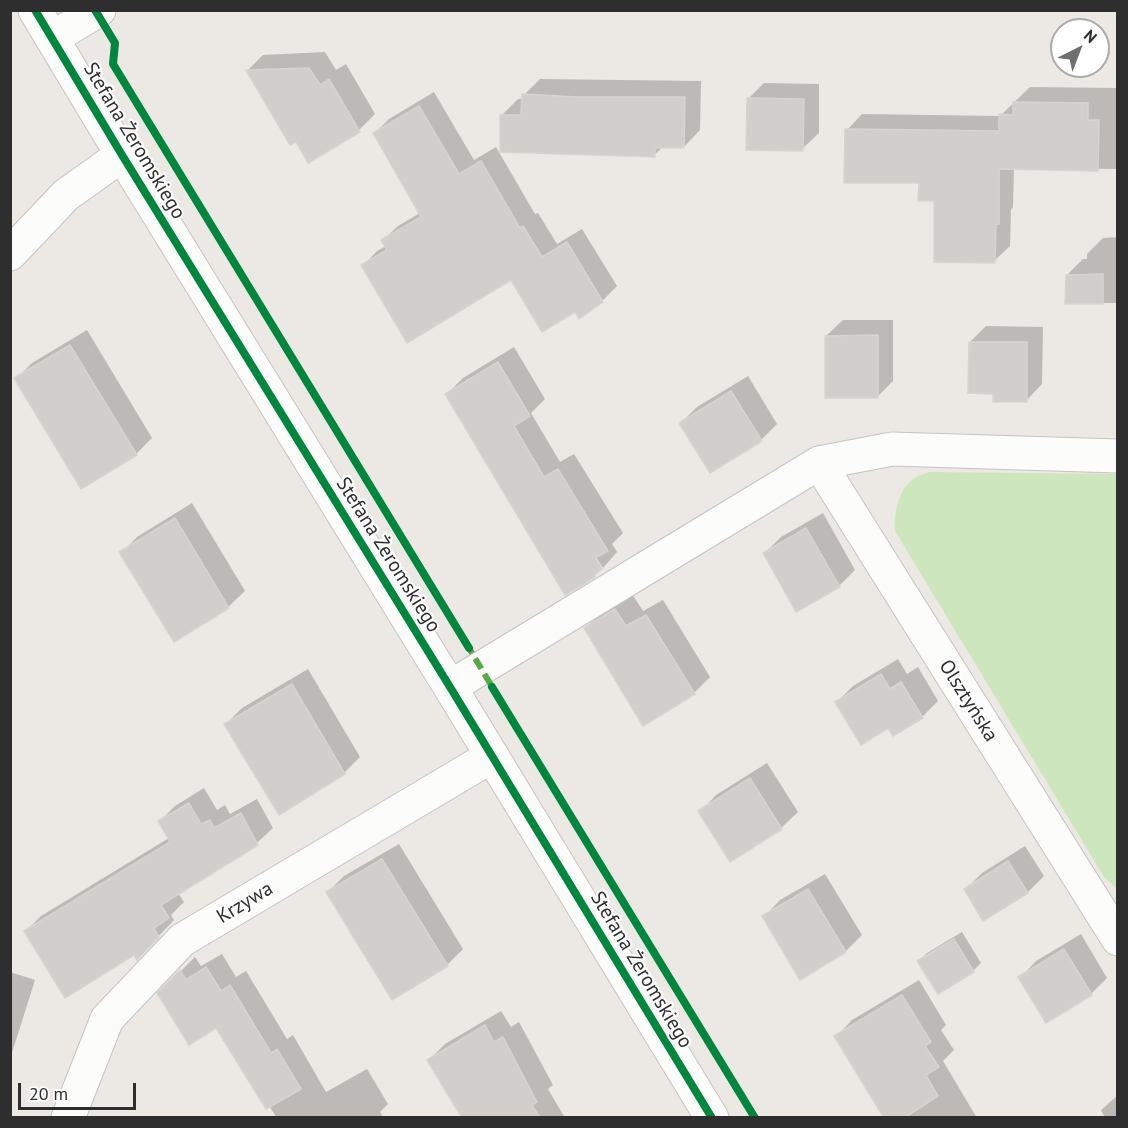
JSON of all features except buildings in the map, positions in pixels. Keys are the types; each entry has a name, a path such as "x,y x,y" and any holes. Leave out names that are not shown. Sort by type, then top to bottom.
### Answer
{"street":[{"name":"Stefana Żeromskiego","path":"35,10 712,1118"},
{"path":"52,38 99,10"},
{"path":"10,254 66,195 122,155"},
{"path":"450,687 819,463 892,449 1118,456"},
{"name":"Olsztyńska","path":"819,463 1118,939"},
{"name":"Krzywa","path":"68,1118 107,1019 182,940 492,756"}],"green space":[{"path":"930,472 1117,474 1117,889 1104,877 895,531 896,510 903,490 914,479"}],"marked path":[{"path":"466,643 494,690"}],"cycle path":[{"path":"35,10 712,1118"},
{"path":"95,10 115,43 113,64 469,648"},
{"path":"492,687 755,1118"}]}
